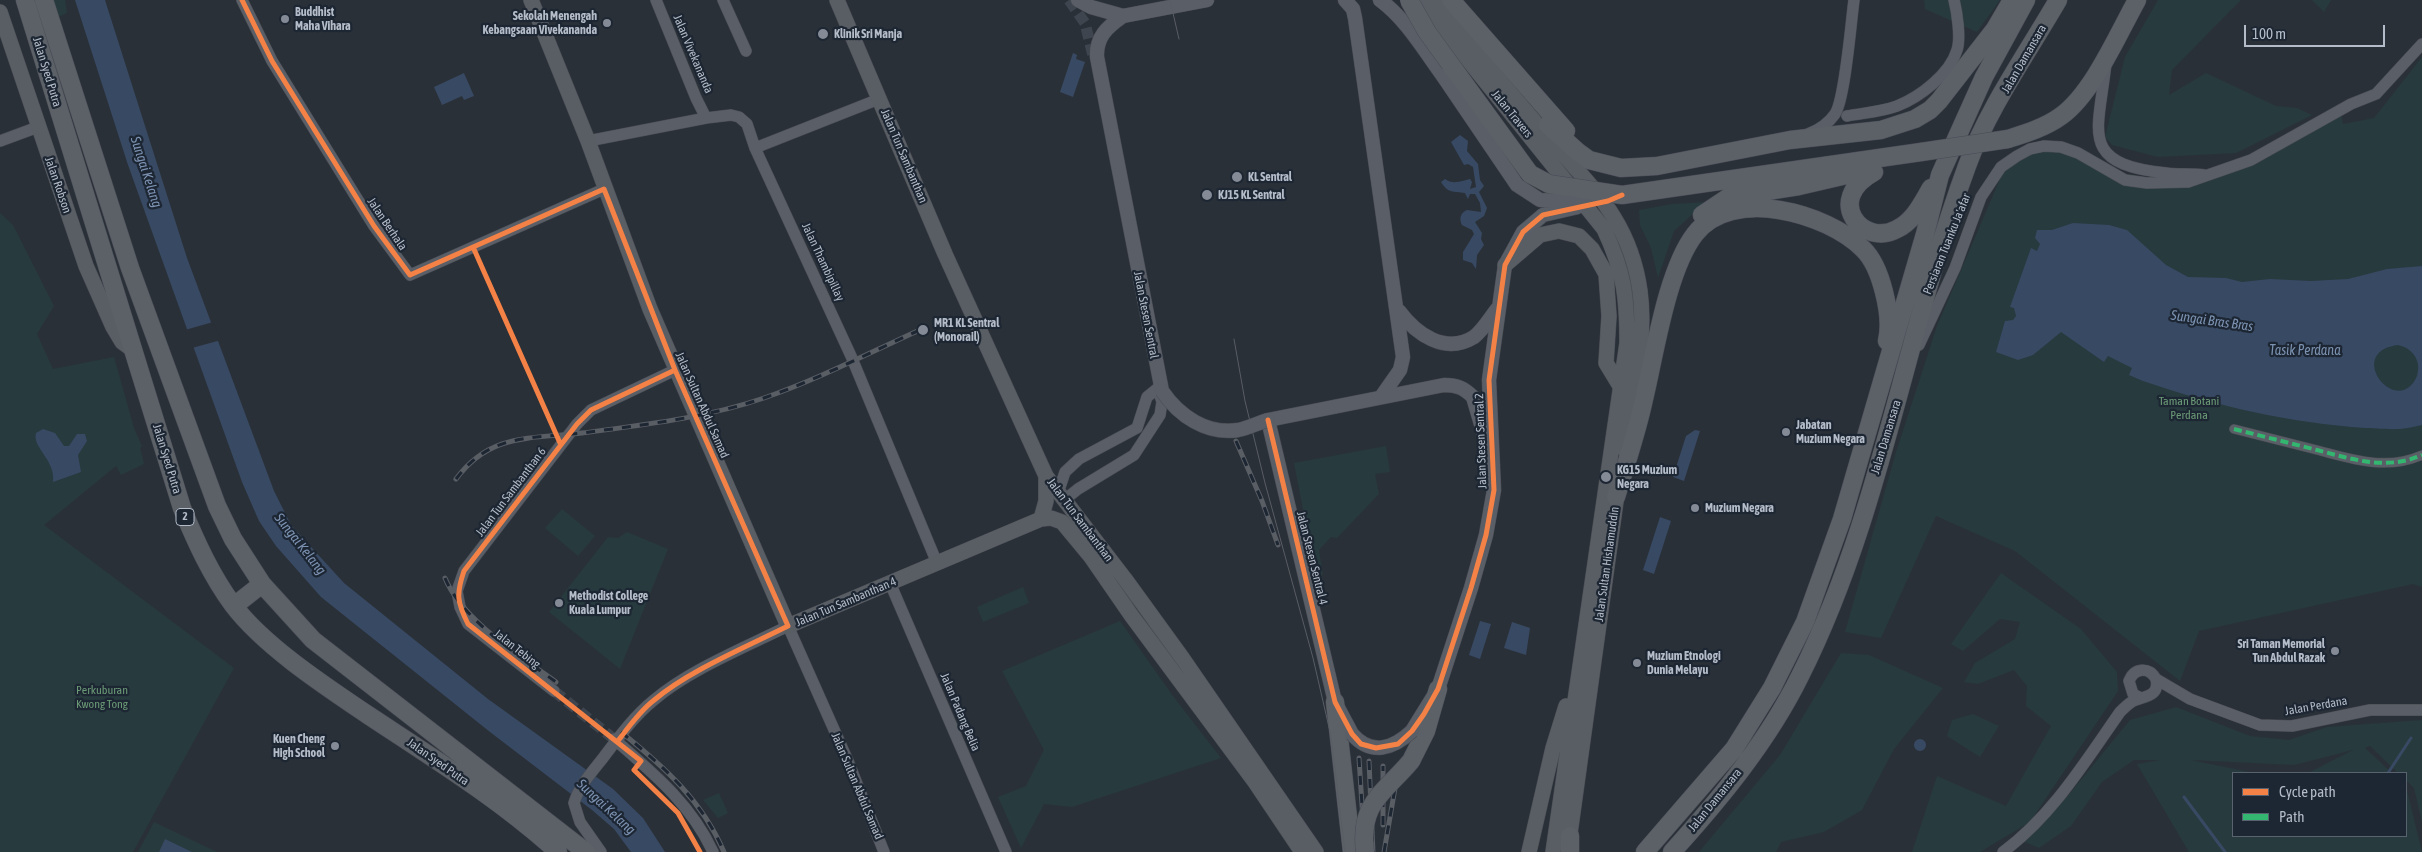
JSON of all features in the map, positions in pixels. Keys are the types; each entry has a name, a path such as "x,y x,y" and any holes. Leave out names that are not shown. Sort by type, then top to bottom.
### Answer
{"main road":[{"name":"Jalan Syed Putra","path":"25,0 182,508 205,560 234,606 291,660 497,804 558,852"},
{"name":"Jalan Syed Putra","path":"44,0 130,268 199,460 229,530 262,584 298,625 324,650 586,852"},
{"name":"Jalan Sultan Abdul Samad","path":"531,0 588,141 604,189 675,370 788,626"},
{"path":"1409,0 1427,32 1530,174 1549,184 1622,195 2008,139 2036,129 2061,116 2082,97 2137,0"},
{"name":"Jalan Travers","path":"1420,0 1604,229"},
{"name":"Jalan Travers","path":"1434,0 1561,152 1594,188 1617,220"},
{"path":"1443,0 1542,120 1561,152"},
{"path":"1451,0 1575,141 1598,155 1631,168"},
{"path":"1542,120 1578,152 1590,160 1613,168 1656,166 1790,140 1881,130 1901,124 1930,110 1955,84 1995,29 2012,0"},
{"name":"Jalan Damansara","path":"1645,852 1734,749 1772,688 1814,599 1842,518 1925,234 1940,175 1984,77 2026,0"},
{"name":"Jalan Damansara","path":"1672,852 1694,828 1749,759 1800,677 1842,580 1906,371 1928,288 1968,163 1992,114 2058,0"},
{"name":"Jalan Tun Sambanthan","path":"838,1 945,254 1046,476 1125,579 1183,659 1316,852"},
{"name":"Jalan Robson","path":"0,12 86,266 113,327 122,342 133,350"},
{"path":"1671,282 1670,274 1674,255 1686,228 1710,208 1729,197 1799,186 1885,166 1921,152"},
{"path":"1885,166 1856,184 1850,195 1850,204 1857,222 1863,227 1880,234 1893,231 1906,223 1923,203 1940,175"},
{"path":"1616,497 1638,425 1671,282 1695,233 1720,214 1737,210 1770,210 1799,214 1822,222 1843,232 1864,250 1878,272 1890,329 1871,398 1862,448"},
{"name":"Jalan Sultan Hishamuddin","path":"1569,847 1616,497 1642,335 1640,291 1635,266 1617,220"},
{"name":"Jalan Sultan Hishamuddin","path":"1553,852 1627,343 1627,300 1618,260 1604,229"},
{"path":"1505,265 1540,235 1559,231 1579,236 1592,249 1606,274 1609,316 1606,363 1620,386"},
{"path":"1041,519 1046,501 1046,476"},
{"name":"Jalan Tun Sambanthan","path":"1041,519 1051,518 1062,522 1091,558 1255,782 1302,852"},
{"name":"Jalan Tun Sambanthan 4","path":"788,626 1041,519"},
{"path":"234,606 262,584"},
{"path":"1529,852 1553,748 1580,659"},
{"path":"1365,852 1364,826 1370,806 1378,794 1411,761 1426,731 1438,689"},
{"path":"1335,702 1352,852"}],"street":[{"name":"Jalan Berhala","path":"242,0 272,61 374,226 410,275 604,189"},
{"name":"Jalan Vivekananda","path":"656,0 706,118"},
{"path":"723,0 746,51"},
{"path":"1078,0 1091,7 1123,16 1207,0"},
{"path":"1142,13 1154,0"},
{"path":"1345,0 1353,10 1356,18 1398,309 1403,357 1400,370 1381,397"},
{"path":"1380,0 1408,29 1443,76 1518,186 1540,200 1563,201 1622,195"},
{"path":"1790,140 1818,130 1835,114 1840,105 1854,0"},
{"path":"1847,116 1896,106 1926,88 1951,65 1958,48 1957,16 1954,0"},
{"name":"Jalan Stesen Sentral","path":"1123,16 1109,26 1103,34 1097,48 1097,57 1159,387"},
{"name":"Persiaran Tuanku Ja'afar","path":"1906,371 1955,268 1981,197 2001,167 2017,156 2030,149 2044,146 2062,147 2078,153 2125,180 2147,184 2188,182 2251,160 2351,104 2376,94 2422,44"},
{"name":"Persiaran Tuanku Ja'afar","path":"2107,54 2098,116 2099,141 2102,148 2116,161 2136,170 2169,174 2188,172 2207,176"},
{"name":"Jalan Tun Sambanthan","path":"755,148 879,98"},
{"path":"1840,105 1847,116 1864,127 1901,124"},
{"name":"Jalan Thambipillay","path":"588,141 706,118 731,115 739,117 747,124 755,148 851,356 937,563"},
{"path":"0,141 38,127"},
{"name":"Jalan Stesen Sentral 2","path":"1335,702 1352,734 1361,744 1376,748 1398,744 1412,731 1438,689 1486,535 1494,490 1489,380 1505,265 1523,232 1544,215 1608,201 1622,195"},
{"path":"1398,309 1417,331 1433,341 1444,344 1459,342 1473,337 1498,307"},
{"name":"Jalan Tun Sambanthan 6","path":"468,624 460,607 458,591 464,571 560,443 591,410 675,370"},
{"path":"1159,387 1170,402 1187,417 1220,431 1239,430 1268,420 1444,384 1455,385 1473,397 1493,465"},
{"path":"1061,497 1065,472 1079,459 1137,428 1147,397 1159,387"},
{"path":"1061,497 1130,458 1138,451 1160,415 1162,402 1159,387"},
{"name":"Jalan Stesen Sentral 4","path":"1268,420 1335,702"},
{"path":"2234,429 2355,460 2395,463 2422,455"},
{"name":"Jalan Padang Belia","path":"890,583 1006,852"},
{"name":"Jalan Tebing","path":"468,624 554,691"},
{"name":"Jalan Tun Sambanthan 4","path":"601,852 580,822 574,803 577,795 614,743 646,707 660,695 788,626"},
{"name":"Jalan Sultan Abdul Samad","path":"788,626 848,762 884,852"},
{"path":"2003,852 2016,842 2044,814 2067,788 2120,712 2130,703 2146,697 2156,688 2156,679 2151,672 2139,670 2130,677 2129,686 2120,712"},
{"name":"Jalan Perdana","path":"2156,679 2190,699 2260,725 2292,726 2370,710 2422,710"},
{"path":"2129,686 2133,694 2146,697"},
{"name":"Jalan Perdana","path":"2146,697 2167,695 2190,699"},
{"path":"614,743 679,798 702,830 713,852"}],"green space":[{"path":"52,0 65,0 67,13 56,18"},
{"path":"1924,0 2000,0 1977,32 1925,9"},
{"path":"2158,0 2241,0 2172,70 2169,95 2206,73 2276,106 2297,108 2312,115 2236,153 2158,157 2112,145 2105,137 2125,57"},
{"path":"2312,0 2331,0 2324,12"},
{"name":"Taman Botani Perdana","path":"2422,57 2422,587 2413,584 2199,631 2180,681 2015,551 1936,516 1881,638 1845,632 1896,452 1937,326 2003,172 2030,153 2052,151 2070,154 2149,188 2192,187 2258,163 2341,113 2343,124 2374,118"},
{"path":"1706,202 1674,231 1658,278 1651,248 1640,225 1639,210 1672,204"},
{"name":"Perkuburan Kwong Tong","path":"0,213 13,225 54,306 37,334 53,369 114,357 134,428 142,446 140,448 144,464 121,475 116,466 44,525 234,668 133,852 0,852"},
{"path":"1386,446 1390,472 1375,474 1379,494 1337,538 1331,537 1319,550 1323,575 1318,575 1315,571 1294,463"},
{"path":"562,509 595,536 578,556 545,528"},
{"path":"627,532 668,549 620,669 549,612 608,537 618,538"},
{"path":"2001,573 2081,629 2117,672 2118,691 2030,822 1980,852 1912,852 1937,776 2006,806 2051,726 2026,706 2027,686 2014,670 1978,684 1964,682 1975,663 2015,639 2020,622 2000,619 1963,651 1951,644"},
{"path":"1023,587 1029,603 983,622 977,607"},
{"path":"1120,621 1173,696 1221,758 1072,807 1044,804 1021,848 998,797 1026,786 1044,750 1002,671"},
{"path":"1841,653 1869,655 1943,688 1894,749 1862,810 1824,832 1781,842 1776,852 1699,852 1780,755"},
{"path":"2176,707 2250,736 2289,740 2327,727 2422,720 2422,822 2414,788 2407,781 2407,772 2397,772 2370,746 2365,748 2391,772 2310,772 2353,750 2294,765 2191,760 2249,772 2232,772 2232,837 2407,837 2407,790 2422,852 2189,852 2137,764 2160,760 2134,760 2102,782 2071,826 2039,848 2025,842 2071,792 2130,720"},
{"path":"1973,714 1999,726 1980,757 1947,736 1952,720"},
{"path":"719,793 728,813 718,818 703,800"},
{"path":"154,822 217,852 138,852"}],"water":[{"name":"Sungai Kelang","path":"75,0 105,0 187,258 274,491 291,525 344,583 488,699 613,789 643,818 665,852 631,852 614,829 592,810 490,732 321,597 276,546 259,521 242,482 128,165"},
{"path":"1073,53 1077,55 1076,59 1085,62 1073,97 1060,92"},
{"path":"464,73 474,96 464,100 462,96 442,105 434,87"},
{"path":"1460,135 1468,141 1467,151 1478,164 1480,180 1484,186 1479,192 1487,208 1484,216 1475,222 1482,233 1481,239 1484,245 1477,255 1476,269 1472,263 1463,260 1463,252 1474,234 1472,230 1462,225 1460,218 1467,210 1481,212 1480,203 1475,194 1470,194 1468,199 1465,193 1449,190 1441,182 1445,179 1454,182 1470,179 1472,182 1470,189 1476,187 1473,167 1468,164 1464,165 1451,142"},
{"name":"Tasik Perdana","path":"2073,223 2109,225 2127,230 2166,265 2188,277 2226,278 2242,282 2270,279 2311,281 2348,279 2387,269 2422,266 2422,425 2394,429 2338,426 2281,418 2226,406 2170,390 2129,375 2132,368 2108,356 2104,362 2061,332 2033,355 2018,360 1996,352 2005,321 2013,320 2016,316 2014,308 2010,307 2031,248 2037,251 2040,244 2035,238 2037,230 2052,230","holes":["2398,345 2415,356 2418,370 2417,376 2408,388 2398,391 2388,387 2380,380 2375,369 2375,359 2382,350"]},
{"path":"43,429 55,433 64,446 69,446 77,434 85,434 87,441 78,455 81,472 53,482 51,467 36,439 36,433"},
{"path":"1695,430 1700,431 1684,481 1673,477 1686,436"},
{"path":"1660,517 1671,521 1654,574 1643,570"},
{"path":"1480,621 1491,624 1480,659 1469,655"},
{"path":"1512,622 1530,628 1526,655 1504,648"},
{"path":"1920,739 1926,745 1920,751 1914,745"},
{"path":"165,839 192,852 159,852"}],"pier":[{"path":"213,322 221,340 192,348 185,330"}],"waterway":[{"path":"2389,772 2411,738"},
{"path":"2184,797 2225,852"}],"tunnel":[{"path":"1069,0 1085,23 1094,60"},
{"path":"554,691 614,739"}],"tram line":[{"path":"1170,0 1179,39"},
{"path":"1234,339 1245,401 1265,483 1313,658 1331,736 1345,852"}],"railway":[{"path":"456,479 469,464 483,453 512,441 674,420 742,405 805,382 924,328"},
{"path":"1236,441 1262,501 1278,545"},
{"path":"445,578 453,593 478,623 556,682"},
{"path":"621,732 666,771 693,800 705,816 724,852"},
{"path":"1359,758 1365,852"},
{"path":"1369,761 1373,852"},
{"path":"1384,852 1399,765"},
{"path":"1383,766 1383,825"}],"marked path":[{"path":"2234,429 2369,462 2395,462 2409,460 2422,455"}],"cycle path":[{"path":"242,0 272,61 374,226 410,275 604,189 675,370 788,626 718,660 667,690 643,710 617,742"},
{"path":"1268,420 1335,702 1352,734 1361,744 1376,748 1398,744 1412,731 1438,689 1486,535 1494,490 1489,380 1505,265 1523,232 1543,215 1608,201 1622,195"},
{"path":"473,247 560,443"},
{"path":"675,370 591,410 577,424 464,571 459,598 468,624 641,761 634,770 678,813 700,852"}],"place":[{"name":"Buddhist Maha Vihara","path":"285,19"},
{"name":"Sekolah Menengah Kebangsaan Vivekananda","path":"607,23"},
{"name":"Klinik Sri Manja","path":"823,34"},
{"name":"KL Sentral","path":"1237,177"},
{"name":"KJ15 KL Sentral","path":"1207,195"},
{"name":"MR1 KL Sentral (Monorail)","path":"923,330"},
{"name":"Jabatan Muzium Negara","path":"1786,432"},
{"name":"KG15 Muzium Negara","path":"1606,477"},
{"name":"Muzium Negara","path":"1695,508"},
{"name":"Methodist College Kuala Lumpur","path":"559,603"},
{"name":"Sri Taman Memorial Tun Abdul Razak","path":"2335,651"},
{"name":"Muzium Etnologi Dunia Melayu","path":"1637,663"},
{"name":"Kuen Cheng High School","path":"335,746"}],"water label":[{"name":"Sungai Bras Bras","path":"2212,321"}]}
